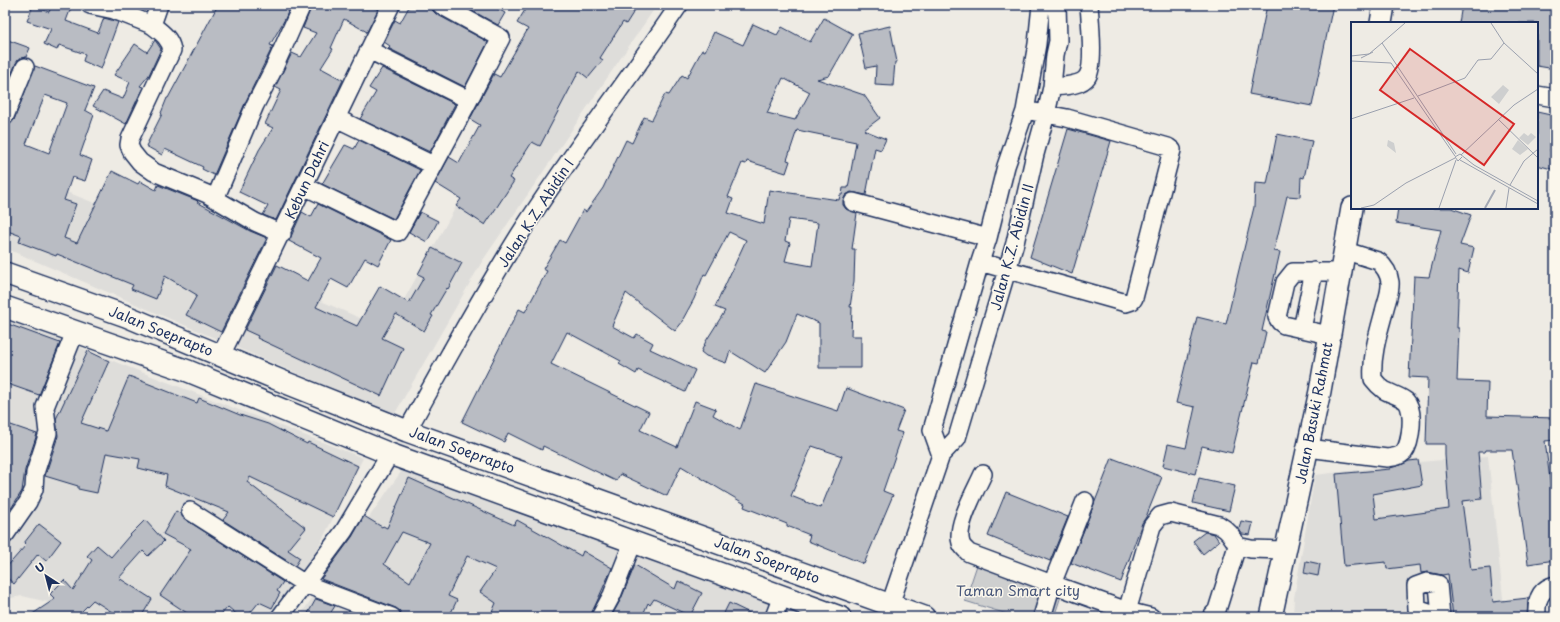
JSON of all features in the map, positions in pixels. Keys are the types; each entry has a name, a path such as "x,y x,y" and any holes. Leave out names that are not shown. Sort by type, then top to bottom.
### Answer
{"main road":[{"path":"1381,22 1384,5"},
{"name":"Jalan Basuki Rahmat","path":"1271,617 1320,391 1346,251 1352,209"},
{"name":"Jalan Soeprapto","path":"5,273 126,316 284,382 407,431 924,617"},
{"name":"Jalan Soeprapto","path":"5,307 188,371 390,454 840,617"}],"street":[{"path":"90,5 114,10 152,25 167,38 171,46 172,50 169,58 139,117 130,139 132,152 140,162 154,172 207,194 255,222 282,234"},
{"path":"152,25 159,5"},
{"path":"215,199 255,105 273,70 302,5"},
{"name":"Kebun Dahri","path":"221,355 282,234 391,5"},
{"path":"304,186 398,232 501,38 441,5"},
{"name":"Jalan K.Z. Abidin I","path":"407,431 462,329 521,233 581,144 679,5"},
{"path":"890,605 941,455 932,430 988,238 1006,166 1025,111 1037,44 1040,5"},
{"name":"Jalan K.Z. Abidin II","path":"941,455 957,438 1007,270 1052,87 1058,29 1057,5"},
{"path":"1052,87 1077,83 1087,78 1091,68 1089,5"},
{"path":"369,50 469,100"},
{"path":"5,116 25,67"},
{"path":"1538,95 1555,98"},
{"path":"980,262 1126,303 1130,302 1134,298 1172,152 1168,147 1046,114 1025,111"},
{"path":"336,118 433,166"},
{"path":"853,202 988,238"},
{"path":"1308,448 1386,458 1398,456 1404,452 1410,440 1411,412 1405,400 1384,390 1373,379 1372,368 1377,337 1390,289 1389,275 1378,261 1346,251"},
{"path":"1302,329 1314,271"},
{"path":"1330,335 1284,325 1277,317 1285,282 1293,272 1342,272"},
{"path":"5,535 28,502 34,489 35,473 48,433 45,407 75,332"},
{"path":"280,617 344,531 390,454"},
{"path":"983,474 962,522 960,543 963,548 969,553 1052,584 1127,611 1151,617"},
{"path":"1042,617 1052,584 1085,501"},
{"path":"190,511 305,584 392,617"},
{"path":"1127,611 1152,526 1160,516 1171,512 1219,525 1225,528 1234,537 1237,546 1217,610 1211,617"},
{"path":"600,617 612,595 633,542"},
{"path":"1237,546 1251,549 1286,550"},
{"path":"1537,617 1536,607 1542,592 1547,587 1555,585"},
{"path":"774,617 782,596"}],"shaded area":[{"path":"588,5 657,5 483,260 394,415 5,248 5,168 128,216 387,330 481,162"},
{"path":"5,316 118,363 363,458 318,548 270,617 112,617 22,596 5,599"},
{"path":"1488,456 1505,617 1293,617 1294,598 1315,475 1373,468 1418,458 1420,462"},
{"path":"403,469 804,617 299,617"}],"green space":[{"name":"Taman Smart city","path":"981,553 1067,578 1054,617 1017,617 965,601"}],"building":[{"path":"52,5 72,5 66,21 98,33 104,18 118,22 101,69 83,61 85,54 59,45 57,50 44,44 51,29 27,21 33,6 49,12"},
{"path":"218,5 291,5 270,45 273,46 246,101 214,175 202,169 203,167 165,149 162,155 146,146 162,114 161,113 167,98"},
{"path":"312,5 370,5 378,10 367,32 344,19 331,48 333,49 321,68 343,80 276,220 263,215 268,206 239,192 259,150 273,128 265,124 281,90 275,87 292,53 301,57 316,33 303,28"},
{"path":"410,5 431,5 432,10 436,14 488,42 465,87 388,48 390,46 384,42 395,20 400,23"},
{"path":"462,5 491,5 505,13 498,25"},
{"path":"528,5 638,5 626,24 623,22 600,58 603,60 588,78 579,71 540,146 532,142 509,178 514,181 485,225 456,206 461,199 435,183 449,157 459,163 480,125 470,119 494,74 500,77 528,29 517,23"},
{"path":"1267,5 1333,5 1312,106 1249,94"},
{"path":"1462,5 1555,5 1555,69 1538,66 1538,22 1459,22"},
{"path":"824,18 853,34 829,76 817,79 864,95 880,118 864,130 886,139 881,150 875,148 866,195 851,192 846,195 843,200 843,205 846,209 857,213 852,249 855,249 854,281 850,307 852,307 851,336 861,336 861,368 819,368 819,323 797,314 786,342 765,373 730,351 726,363 706,356 701,352 706,341 725,311 715,307 746,240 729,232 706,275 704,274 694,299 683,319 684,320 675,331 626,293 612,326 634,338 637,334 653,343 650,349 695,370 685,392 638,370 636,374 619,364 621,361 567,332 551,364 649,412 640,430 677,447 695,401 716,409 713,415 740,430 756,384 838,411 846,388 904,410 896,431 903,433 883,491 893,495 864,564 808,541 810,535 744,507 745,504 681,466 667,496 620,474 616,481 543,446 542,450 508,433 504,442 462,422 519,309 525,312 547,271 543,269 560,240 565,243 583,210 586,212 603,188 626,140 632,143 644,117 652,120 665,94 669,95 682,75 687,78 702,50 705,51 714,32 743,45 753,24 777,35 782,27 810,42","holes":["783,78 810,92 795,120 767,113","797,130 856,142 848,188 843,188 842,195 840,195 839,200 769,190 764,224 728,213 733,199 728,197 742,163 746,164 747,161 786,173 790,161 787,160","789,219 818,223 812,266 785,261 790,243 785,241","812,446 842,456 821,508 791,496"]},
{"path":"890,26 897,62 895,62 893,86 875,85 876,66 866,68 858,33"},
{"path":"5,39 30,48 26,57 19,59 16,63 5,90"},
{"path":"155,40 161,49 149,75 140,86 143,87 126,124 93,106 103,91 123,99 130,82 114,75 135,44 147,52"},
{"path":"35,66 94,88 85,110 94,115 80,155 92,160 85,181 72,177 64,200 76,204 64,238 77,243 112,171 138,184 140,181 156,190 158,185 198,201 197,202 250,231 267,238 221,332 186,315 197,295 165,276 156,299 131,289 133,285 57,254 56,256 19,242 21,236 5,230 5,134 8,125 14,120","holes":["45,95 67,103 49,153 26,144"]},
{"path":"382,68 455,104 430,152 360,119 376,92 369,88"},
{"path":"1538,112 1555,116 1555,129 1550,151 1555,153 1555,170 1538,165"},
{"path":"1068,129 1111,141 1072,274 1030,257"},
{"path":"1277,134 1312,141 1304,178 1301,177 1300,197 1287,196 1274,251 1280,252 1262,331 1266,332 1259,363 1254,362 1232,453 1202,446 1195,474 1163,466 1168,444 1186,448 1195,407 1176,403 1197,317 1226,324 1254,207 1255,183 1267,184"},
{"path":"359,140 420,170 394,219 322,184 345,145 354,149"},
{"path":"318,204 391,240 378,265 365,258 348,288 331,279 316,307 357,326 380,286 409,303 424,277 418,274 432,248 462,263 448,289 447,288 431,315 433,316 424,331 396,314 382,338 403,348 381,396 257,338 258,336 245,330 277,265 308,281 321,258 289,241 302,212 311,217"},
{"path":"1398,209 1454,209 1471,215 1460,245 1474,248 1468,273 1459,270 1457,381 1488,382 1487,416 1555,418 1555,440 1545,441 1555,518 1555,560 1528,564 1512,450 1486,450 1485,452 1478,452 1482,499 1462,501 1471,570 1490,568 1493,602 1528,598 1527,617 1453,617 1448,574 1442,575 1428,572 1421,573 1420,565 1387,569 1386,562 1344,566 1336,474 1390,469 1409,461 1418,460 1422,485 1373,494 1376,519 1449,509 1445,444 1426,444 1428,378 1409,377 1414,276 1429,277 1441,230 1396,223"},
{"path":"420,212 438,221 427,242 409,232"},
{"path":"5,323 60,343 39,395 5,383"},
{"path":"88,351 109,361 81,423 106,431 129,376 197,403 199,398 240,415 268,424 307,444 308,442 358,466 333,517 250,477 247,482 306,528 288,550 300,558 295,566 223,520 229,512 165,486 167,475 138,468 140,459 106,453 97,493 78,489 78,486 45,476 58,436 56,419"},
{"path":"5,423 37,434 25,470 22,491 5,518"},
{"path":"1112,458 1162,477 1146,517 1142,523 1121,582 1071,563"},
{"path":"409,478 514,525 517,520 581,556 583,551 612,568 590,617 490,617 496,603 480,592 496,569 467,556 448,596 457,600 449,617 402,617 400,611 396,608 321,579 352,537 364,516 382,527 387,528","holes":["402,532 430,543 410,582 384,564"]},
{"path":"1199,478 1235,486 1229,511 1193,503"},
{"path":"1006,492 1068,517 1050,561 988,536"},
{"path":"176,511 185,519 283,582 277,591 280,593 272,608 259,602 247,617 240,617 228,607 219,617 193,617 160,595 191,549 163,534"},
{"path":"145,520 164,541 148,556 143,551 119,578 152,599 141,617 120,617 93,600 76,617 28,617 55,599 50,594 64,580 73,590 92,560 87,556 97,545 111,557"},
{"path":"1241,521 1253,523 1250,535 1242,534 1239,529"},
{"path":"39,524 61,541 46,561 38,554 14,584 5,576 5,569 26,545 24,543"},
{"path":"1205,532 1214,534 1219,541 1203,554 1193,541"},
{"path":"1306,561 1320,564 1318,576 1304,573"},
{"path":"635,565 675,589 678,581 702,593 690,616 654,599 650,605 648,603 642,617 611,617 621,599"},
{"path":"316,599 335,606 328,617 306,617"},
{"path":"729,603 758,617 722,617"}]}
